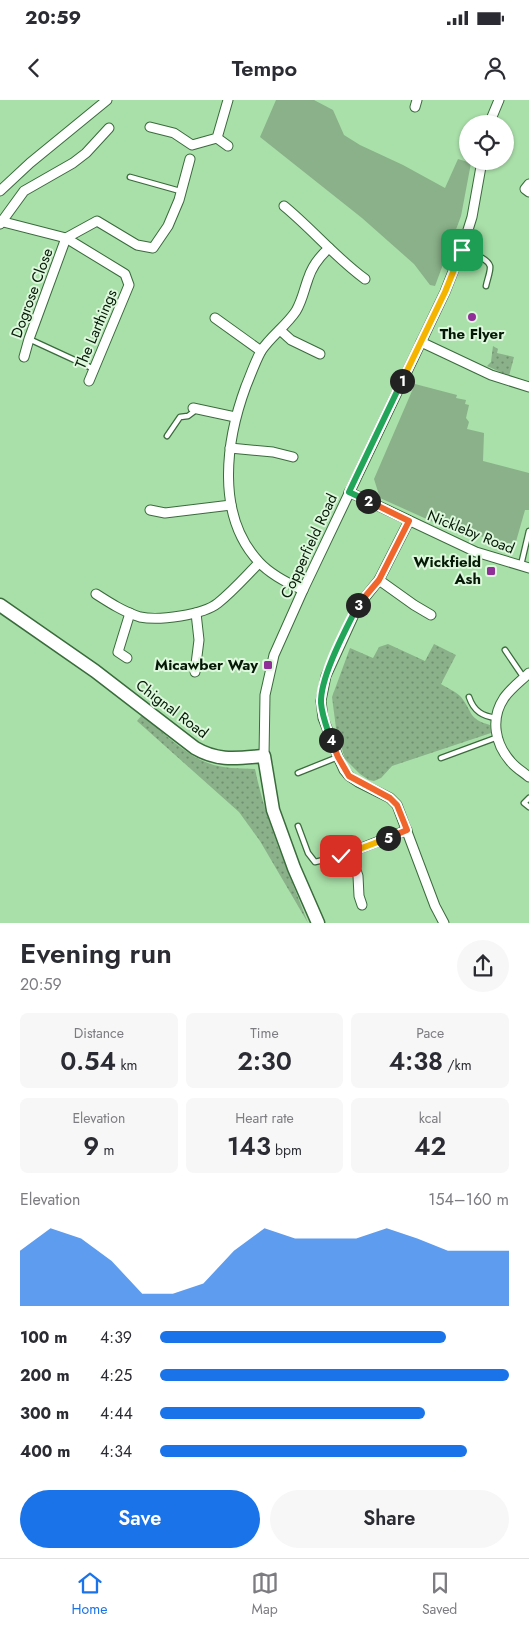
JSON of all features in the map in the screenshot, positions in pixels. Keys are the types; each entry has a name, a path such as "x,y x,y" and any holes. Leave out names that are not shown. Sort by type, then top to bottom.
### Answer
{"street":[{"path":"0,191 30,162 107,100"},
{"path":"217,138 228,100"},
{"path":"493,115 499,100"},
{"path":"150,126 174,133 192,145 217,138"},
{"name":"The Larthings","path":"89,381 129,285 125,274 66,238 0,222 24,191 73,163 86,153 110,128"},
{"path":"217,138 228,146"},
{"path":"66,238 97,221 137,245 152,248 168,226 179,200 190,159"},
{"name":"Copperfield Road","path":"264,756 265,695 274,655 349,492 445,292 462,250 474,209 480,170"},
{"path":"529,184 525,189 529,192"},
{"path":"284,206 365,279"},
{"name":"Dogrose Close","path":"24,357 66,238"},
{"path":"303,590 281,579 259,562 243,538 231,505 228,479 230,448 235,417 261,351 297,310 312,269 329,248"},
{"path":"215,318 261,351"},
{"path":"280,330 291,340 320,354"},
{"path":"421,342 491,375 529,387"},
{"path":"195,409 235,417"},
{"path":"230,448 272,452 293,457"},
{"name":"Nickleby Road","path":"349,492 476,552 525,567"},
{"path":"150,510 165,513 231,505"},
{"path":"409,521 379,580 358,606 326,676 321,701 323,718 338,757 349,776 390,798 397,805 435,906 444,923"},
{"path":"96,594 120,609 142,617 166,618 196,613 217,604 259,562"},
{"path":"379,580 431,615"},
{"name":"Chignal Road","path":"0,605 95,670 205,754 227,758 264,756"},
{"path":"127,658 118,652 130,613"},
{"path":"195,672 199,640 196,613"},
{"path":"527,675 504,699 496,718 495,727 501,747 511,762 529,777"},
{"path":"264,756 273,810 294,868 318,923"},
{"path":"362,905 359,896 358,876 346,854 407,830"}],"lane":[{"path":"130,177 180,191"},
{"path":"462,250 488,263 490,268 486,286"},
{"path":"29,339 94,369"},
{"path":"167,436 180,417 188,416 195,409"},
{"path":"525,567 529,531"},
{"path":"505,650 527,675"},
{"path":"469,697 479,713 496,718"},
{"path":"441,758 498,737"},
{"path":"298,773 338,757"},
{"path":"529,798 524,803 529,807"},
{"path":"298,826 308,853 315,862 346,854"}],"green space":[{"path":"276,100 314,100 333,110 344,135 445,188 459,159 459,170 470,170 461,216 435,286 430,285 414,264 362,218 260,137"},
{"path":"493,346 498,349 497,353 514,357 509,376 487,366 491,362"},
{"path":"415,384 457,395 456,398 466,400 465,404 469,405 466,418 469,422 467,429 484,433 483,461 529,473 529,510 525,510 515,545 464,532 462,535 380,498 374,479"},
{"path":"388,644 425,661 434,644 456,655 441,684 459,695 474,717 490,725 491,733 392,766 381,778 374,781 360,774 345,759 336,728 332,697 350,648 373,658 379,647"},
{"path":"142,715 182,748 199,759 219,766 255,769 265,809 278,847 308,923 260,841 239,812 137,721"}],"place":[{"name":"The Flyer","path":"472,317"},
{"name":"Wickfield Ash","path":"491,571"},
{"name":"Micawber Way","path":"268,665"}],"route":[{"path":"341,856 407,830 401,812 390,798 358,782 344,770 323,718 321,701 326,676 342,638 358,606 367,592 379,580 409,521 349,492 445,292 462,250"}]}
